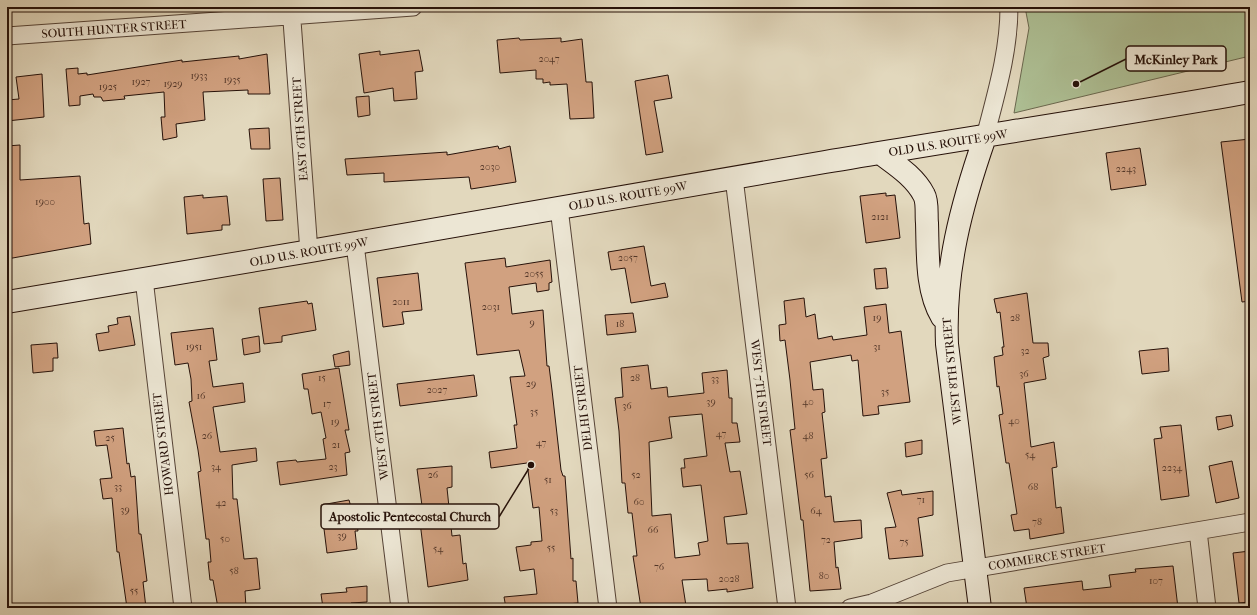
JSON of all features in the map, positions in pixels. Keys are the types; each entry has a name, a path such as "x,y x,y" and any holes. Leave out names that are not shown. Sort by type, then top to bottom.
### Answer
{"main road":[{"name":"OLD U.S. ROUTE 99W","path":"7,302 1250,92"},
{"name":"WEST 8TH STREET","path":"980,608 946,325 949,275 954,245 965,196 985,137"},
{"path":"880,154 901,169 918,184 926,197 931,286 937,309 946,325"}],"street":[{"name":"SOUTH HUNTER STREET","path":"7,36 292,11 412,7"},
{"path":"985,137 1005,57 1009,28 1009,7"},
{"name":"EAST 6TH STREET","path":"292,11 309,252"},
{"name":"WEST 7TH STREET","path":"734,178 787,608"},
{"name":"DELHI STREET","path":"559,208 608,608"},
{"name":"WEST 6TH STREET","path":"356,244 400,608"},
{"name":"HOWARD STREET","path":"144,279 183,608"},
{"name":"COMMERCE STREET","path":"850,608 872,603 940,575 1250,522"},
{"path":"1198,531 1207,608"}],"green space":[{"path":"1025,7 1250,7 1250,56 1014,113 1029,28"}],"building":[{"path":"519,38 520,40 561,38 561,42 582,39 586,82 592,82 594,118 570,119 567,84 550,85 550,82 543,83 543,79 536,79 536,70 500,73 497,40"},
{"path":"419,50 423,71 415,72 417,99 394,101 393,88 364,93 359,54 380,51 380,55"},
{"path":"267,54 270,94 248,94 248,90 203,92 205,120 176,124 177,137 163,140 161,117 165,117 164,92 124,96 125,99 103,101 101,97 94,97 93,94 80,96 80,105 69,106 66,69 78,68 78,74 87,73 87,75 182,60 182,62 239,56 239,59"},
{"path":"42,74 44,117 7,121 7,100 19,99 16,77"},
{"path":"668,75 672,98 654,101 663,152 646,155 635,81"},
{"path":"369,96 370,115 358,117 356,97"},
{"path":"269,128 270,149 251,149 249,129"},
{"path":"1250,139 1250,301 1242,302 1221,142"},
{"path":"20,145 20,180 80,176 84,224 89,223 91,244 7,259 7,146"},
{"path":"498,146 499,149 510,146 516,182 471,189 469,177 384,182 384,173 347,175 345,159 447,152 447,155"},
{"path":"1140,148 1146,185 1111,190 1106,153"},
{"path":"280,178 283,220 266,221 263,179"},
{"path":"886,193 886,196 895,195 900,238 866,243 860,196"},
{"path":"203,195 203,198 227,196 230,225 222,225 222,230 187,234 184,197"},
{"path":"644,246 651,286 665,283 668,297 631,303 625,268 611,270 608,252"},
{"path":"505,258 506,267 550,260 552,282 549,283 549,290 537,292 536,283 509,287 512,314 543,310 547,366 549,366 561,470 563,476 565,476 571,559 573,558 573,581 576,581 578,603 557,605 557,608 506,608 504,597 537,594 534,569 520,571 516,547 531,545 531,542 542,541 539,507 533,508 527,463 491,468 489,452 517,448 514,425 517,425 510,377 525,376 519,350 477,355 465,263"},
{"path":"886,268 888,288 876,289 874,269"},
{"path":"418,273 422,310 402,312 404,324 383,327 377,278"},
{"path":"1027,293 1033,343 1048,343 1049,356 1043,358 1046,379 1024,383 1031,447 1054,442 1057,467 1052,468 1056,508 1061,507 1064,533 1030,539 1029,529 1014,531 1011,515 1017,514 1009,463 1006,463 999,415 1003,414 999,386 997,387 994,357 1003,355 1002,347 1004,347 1000,312 997,313 994,299"},
{"path":"804,298 806,317 815,314 818,339 832,336 833,340 867,335 864,307 886,304 889,333 901,331 910,402 878,406 879,414 863,416 858,360 852,361 851,355 810,362 813,390 823,389 825,412 822,413 827,458 821,459 825,497 831,496 834,522 861,520 862,538 834,542 836,568 838,567 841,589 810,591 803,520 801,520 790,430 795,429 790,380 785,340 780,341 779,325 786,324 784,301"},
{"path":"307,301 308,304 312,303 316,330 282,336 282,342 264,344 259,308"},
{"path":"633,313 636,332 607,335 605,315"},
{"path":"130,316 135,345 99,351 96,334 109,332 108,326 118,324 117,318"},
{"path":"213,328 217,360 209,361 213,387 243,383 245,402 213,407 220,452 256,448 257,461 232,465 233,499 237,499 244,559 257,558 260,589 245,591 246,608 218,608 213,580 210,580 208,562 211,562 209,539 206,539 198,472 201,471 189,402 192,401 191,379 188,363 175,365 171,333"},
{"path":"259,336 260,352 244,355 242,339"},
{"path":"57,343 58,358 53,358 53,371 33,373 31,345"},
{"path":"1168,348 1169,371 1142,374 1139,351"},
{"path":"349,351 350,365 335,367 333,355"},
{"path":"648,365 651,389 667,387 668,397 704,393 702,373 727,370 729,398 732,398 732,423 737,423 740,442 725,443 730,472 740,471 747,514 724,517 727,544 748,543 753,588 727,592 727,589 708,591 707,579 682,580 686,606 641,608 633,556 637,556 632,513 628,513 625,483 622,483 619,431 615,398 623,397 621,368","holes":["702,414 707,456 684,459 685,468 681,468 683,487 701,485 708,541 698,543 700,555 675,558 671,514 652,516 649,442 672,438 669,417"]},
{"path":"339,368 349,430 345,430 350,452 345,453 347,475 280,485 277,462 296,460 297,462 326,459 323,439 326,438 321,412 312,414 308,389 304,389 302,374"},
{"path":"474,375 477,396 400,406 397,384"},
{"path":"1231,415 1233,426 1218,430 1216,417"},
{"path":"1181,425 1189,496 1161,500 1154,439 1162,438 1160,427"},
{"path":"123,428 127,464 129,463 131,477 135,476 139,534 141,534 147,581 143,582 146,608 127,608 119,552 117,552 112,498 103,499 100,479 112,478 107,445 96,446 94,431"},
{"path":"922,440 922,454 906,457 905,443"},
{"path":"1232,461 1239,498 1216,503 1209,466"},
{"path":"452,466 452,487 447,488 452,536 460,535 463,564 466,563 468,580 428,587 419,514 423,513 417,469"},
{"path":"901,490 902,495 933,491 933,515 918,518 923,556 889,559 885,528 896,527 887,493"},
{"path":"349,500 351,507 354,506 358,531 355,531 357,549 327,553 321,505"},
{"path":"1250,551 1250,602 1239,603 1233,553"},
{"path":"1173,566 1178,608 1090,608 1090,605 1064,608 1027,608 1024,588 1082,581 1083,590 1111,587 1109,575 1136,572 1135,569"},
{"path":"367,586 367,602 351,603 352,608 323,608 321,594 347,592 346,588"}],"place":[{"name":"McKinley Park","path":"1076,84"},
{"name":"Apostolic Pentecostal Church","path":"531,465"}]}
